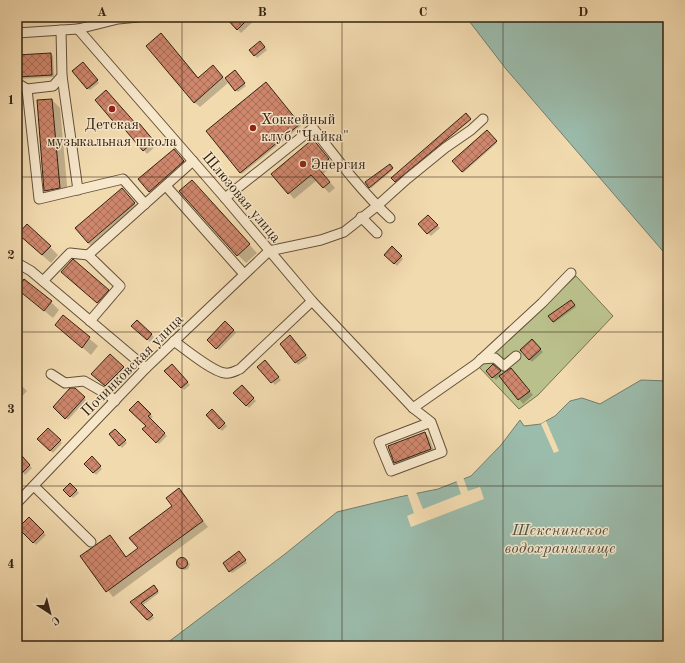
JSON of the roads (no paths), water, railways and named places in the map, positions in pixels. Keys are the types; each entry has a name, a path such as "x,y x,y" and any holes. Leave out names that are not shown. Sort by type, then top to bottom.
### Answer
{"street":[{"path":"17,33 78,29 119,18 138,17"},
{"name":"Шлюзовая улица","path":"78,29 194,161 312,300 413,408 431,422"},
{"path":"61,30 62,76 78,190"},
{"path":"17,83 27,89 53,86 62,76"},
{"path":"27,89 39,199 123,179 145,204"},
{"path":"269,250 321,240 344,232 445,148 471,130 483,119"},
{"path":"225,198 313,128 348,174 390,218"},
{"path":"88,255 194,161"},
{"path":"166,186 244,274"},
{"path":"361,218 377,233"},
{"name":"Починковская улица","path":"19,496 34,486 146,368 269,250"},
{"path":"43,281 70,253 88,255 120,286 90,321"},
{"path":"17,263 31,271 146,368"},
{"path":"413,408 481,359 542,303 571,273"},
{"path":"174,341 213,368 223,373 230,373 240,369 312,300"},
{"path":"481,359 495,358 504,366 516,356"},
{"path":"51,374 65,384 84,381 110,396 115,401"},
{"path":"431,422 442,452 391,471 379,442 431,422"},
{"path":"34,486 91,542"}],"water":[{"path":"466,17 668,17 668,257 506,69"},
{"name":"Шекснинское водохранилище","path":"641,380 668,381 668,646 163,646 285,554 337,512 438,489 471,476 501,445 520,420 524,426 541,424 555,416 570,401 582,398 600,404"}],"place":[{"name":"Детская музыкальная школа","path":"112,109"},
{"name":"Хоккейный клуб \"Чайка\"","path":"253,128"},
{"name":"Энергия","path":"303,164"}]}
